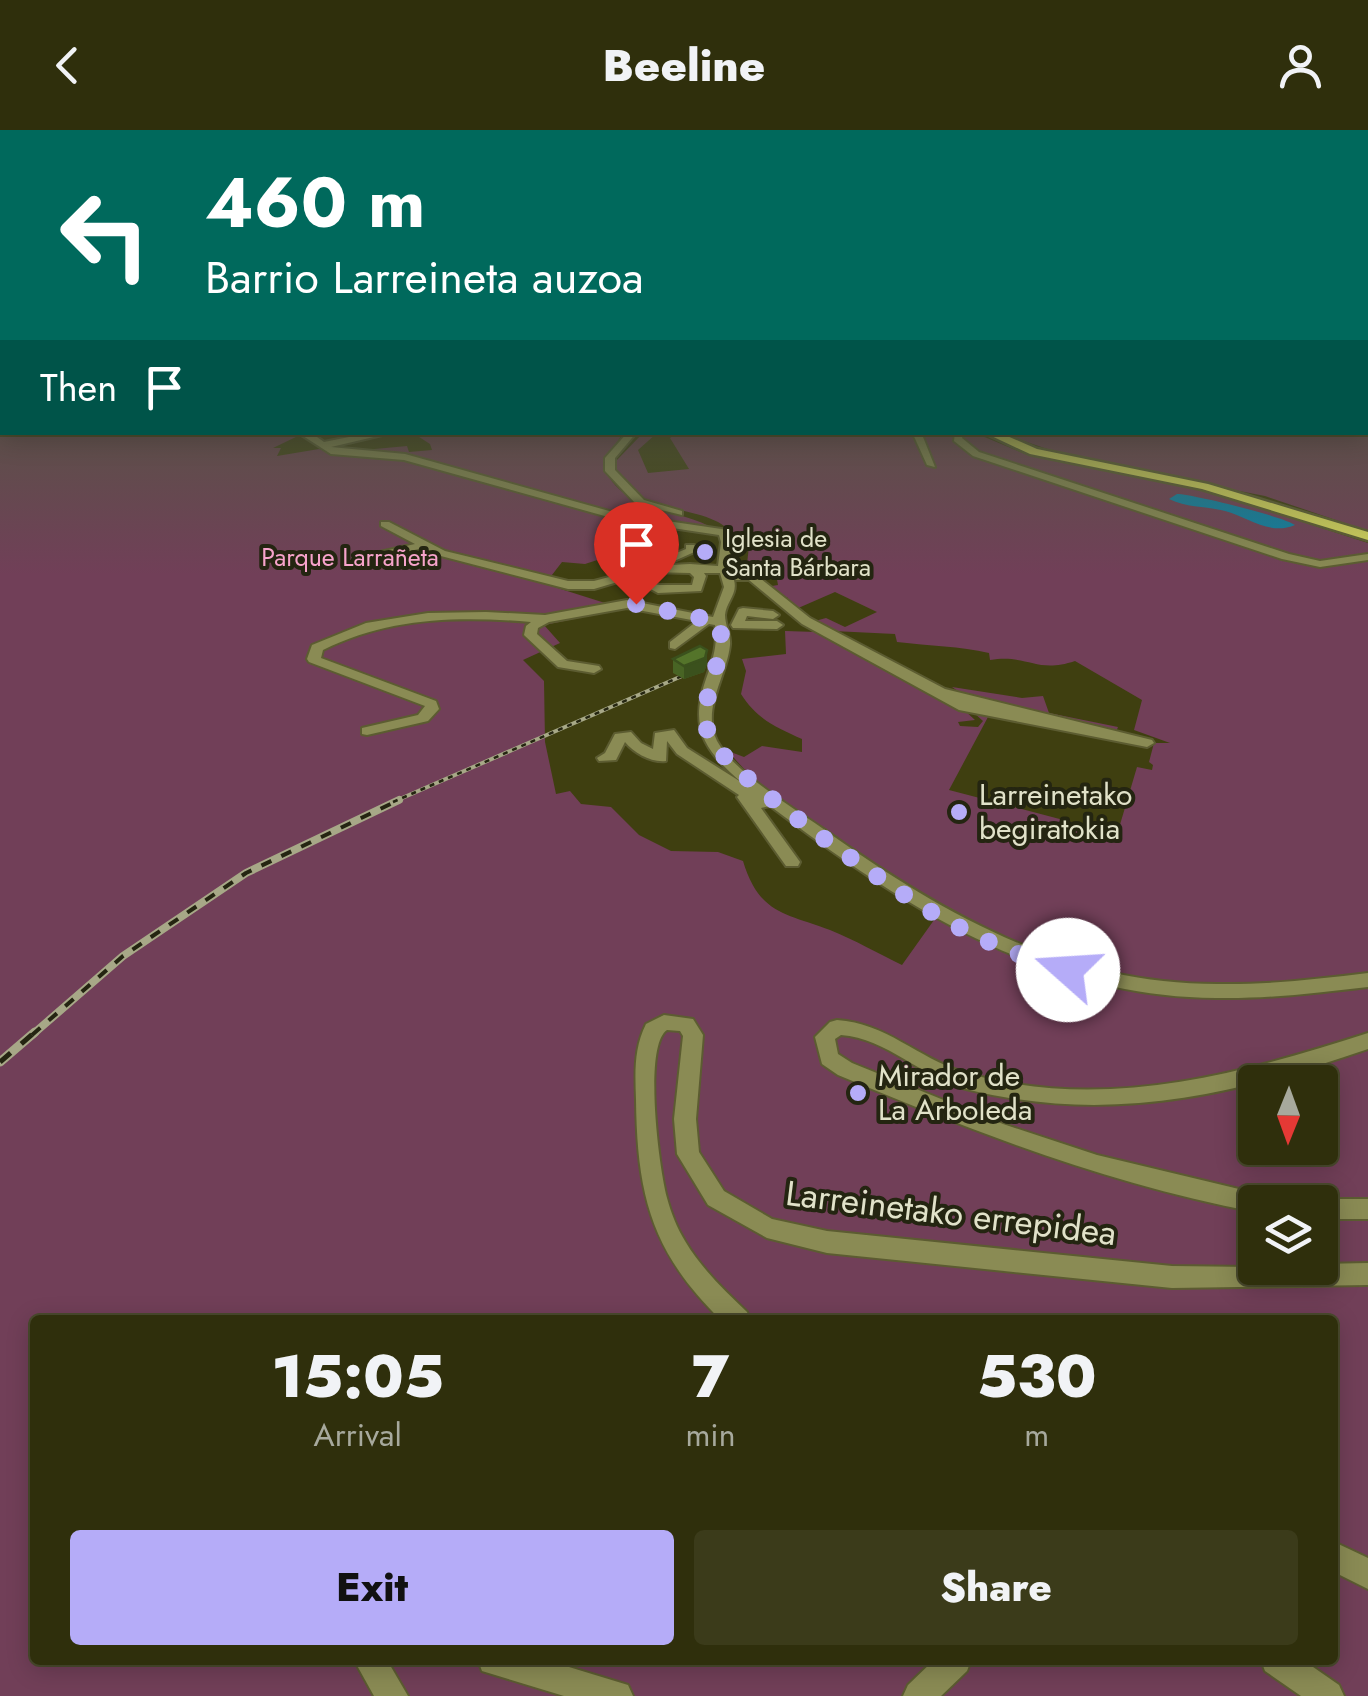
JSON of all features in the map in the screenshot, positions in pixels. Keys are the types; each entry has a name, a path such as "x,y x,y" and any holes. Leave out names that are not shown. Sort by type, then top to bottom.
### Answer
{"main road":[{"path":"995,435 1034,452 1204,486 1368,536"}],"street":[{"path":"212,448 229,435"},
{"path":"306,435 338,453 418,455 642,520 724,532"},
{"path":"318,443 350,435"},
{"path":"318,443 370,435"},
{"path":"631,435 608,468 634,498 703,520 724,532"},
{"path":"918,435 932,464"},
{"path":"959,435 961,445 976,454 1286,557 1320,564 1368,557"},
{"path":"384,524 423,546 564,584 594,585 664,564 694,549 690,547"},
{"path":"680,648 689,631 713,620 730,587 724,532"},
{"path":"375,556 423,546"},
{"path":"690,567 711,558"},
{"path":"614,566 664,564 752,578 806,621 964,707 1147,743 940,692"},
{"path":"690,567 700,576 700,584"},
{"path":"681,580 700,584"},
{"path":"650,585 668,590 700,584"},
{"path":"770,640 775,598"},
{"path":"367,731 423,718 432,709 431,704 314,660 316,648 385,620 412,616 545,619 628,604 713,620"},
{"path":"545,619 532,626 530,635 563,664 594,669"},
{"path":"713,620 724,644 716,662 706,716 712,743 804,822 940,917 1000,947 1060,968 1130,984 1239,994 1368,980"},
{"path":"940,692 979,686"},
{"path":"604,758 611,756 620,736 626,735 636,746 660,758 660,736 666,732 682,750 782,818 804,822"},
{"path":"731,782 792,862"},
{"name":"Larreinetako errepidea","path":"733,1315 677,1254 653,1199 646,1158 646,1058 653,1028 664,1022 686,1024 693,1034 685,1136 694,1168 716,1198 767,1228 844,1244 1172,1277 1368,1274"},
{"name":"Larreinetako errepidea","path":"1238,1199 1138,1180 1063,1158 845,1068 829,1058 825,1037 836,1027 857,1028 914,1060 959,1079 1024,1093 1097,1101 1149,1098 1245,1078 1368,1041"},
{"path":"1338,1209 1368,1210"},
{"path":"1338,1558 1368,1574"},
{"path":"372,1665 392,1696"},
{"path":"510,1665 617,1696"},
{"path":"919,1696 951,1665"},
{"path":"1283,1665 1328,1696"}],"green space":[{"name":"Parque Larrañeta","path":"0,435 300,435 273,448 281,448 277,456 319,449 332,453 407,446 409,452 432,450 416,435 622,435 603,464 622,492 651,507 715,529 650,521 649,526 678,543 660,549 631,542 623,548 625,551 585,564 562,562 545,584 624,609 544,625 560,643 523,660 544,681 545,742 556,794 570,791 581,804 611,807 639,835 671,851 718,852 743,861 757,892 776,909 902,965 939,913 800,818 728,751 744,757 762,746 802,752 802,739 767,721 741,694 746,671 742,659 786,654 785,631 817,632 962,708 975,720 958,722 960,726 978,727 983,721 973,712 985,713 988,717 949,790 1109,832 1119,828 1137,767 1152,770 1149,762 1154,743 1170,743 1134,730 1142,700 1075,661 1041,665 1014,659 990,660 989,653 897,642 895,634 833,631 815,621 826,618 845,627 877,612 835,592 796,609 785,600 788,598 766,587 778,585 774,563 747,564 749,546 758,549 767,541 742,533 734,539 725,527 710,518 651,502 633,493 621,481 615,462 641,435 655,435 638,450 648,473 689,469 670,438 674,435 980,435 1025,454 1210,492 1368,543 1368,1696 0,1696"},
{"path":"1007,435 1368,435 1368,531 1265,496 1219,487 1368,534 1212,487 1030,449 1155,472 1056,452"},
{"path":"952,687 1022,698 1043,696 1049,713 1118,727 1116,732 962,694"}],"water":[{"path":"1177,494 1238,506 1295,525 1268,527 1225,511 1169,499"}],"building":[{"path":"700,646 707,650 705,658 684,666 673,659"}],"railway":[{"path":"393,802 682,676"},
{"path":"32,1035 123,956 246,873 399,800"},
{"path":"0,1062 35,1032"}],"place":[{"name":"Iglesia de Santa Bárbara","path":"705,552"},
{"name":"Larreinetako begiratokia","path":"959,812"},
{"name":"Mirador de La Arboleda","path":"858,1093"}],"route":[{"path":"636,604 719,622 724,644 711,676 706,728 712,743 738,769 855,860 940,917 1000,947 1068,970"}]}
